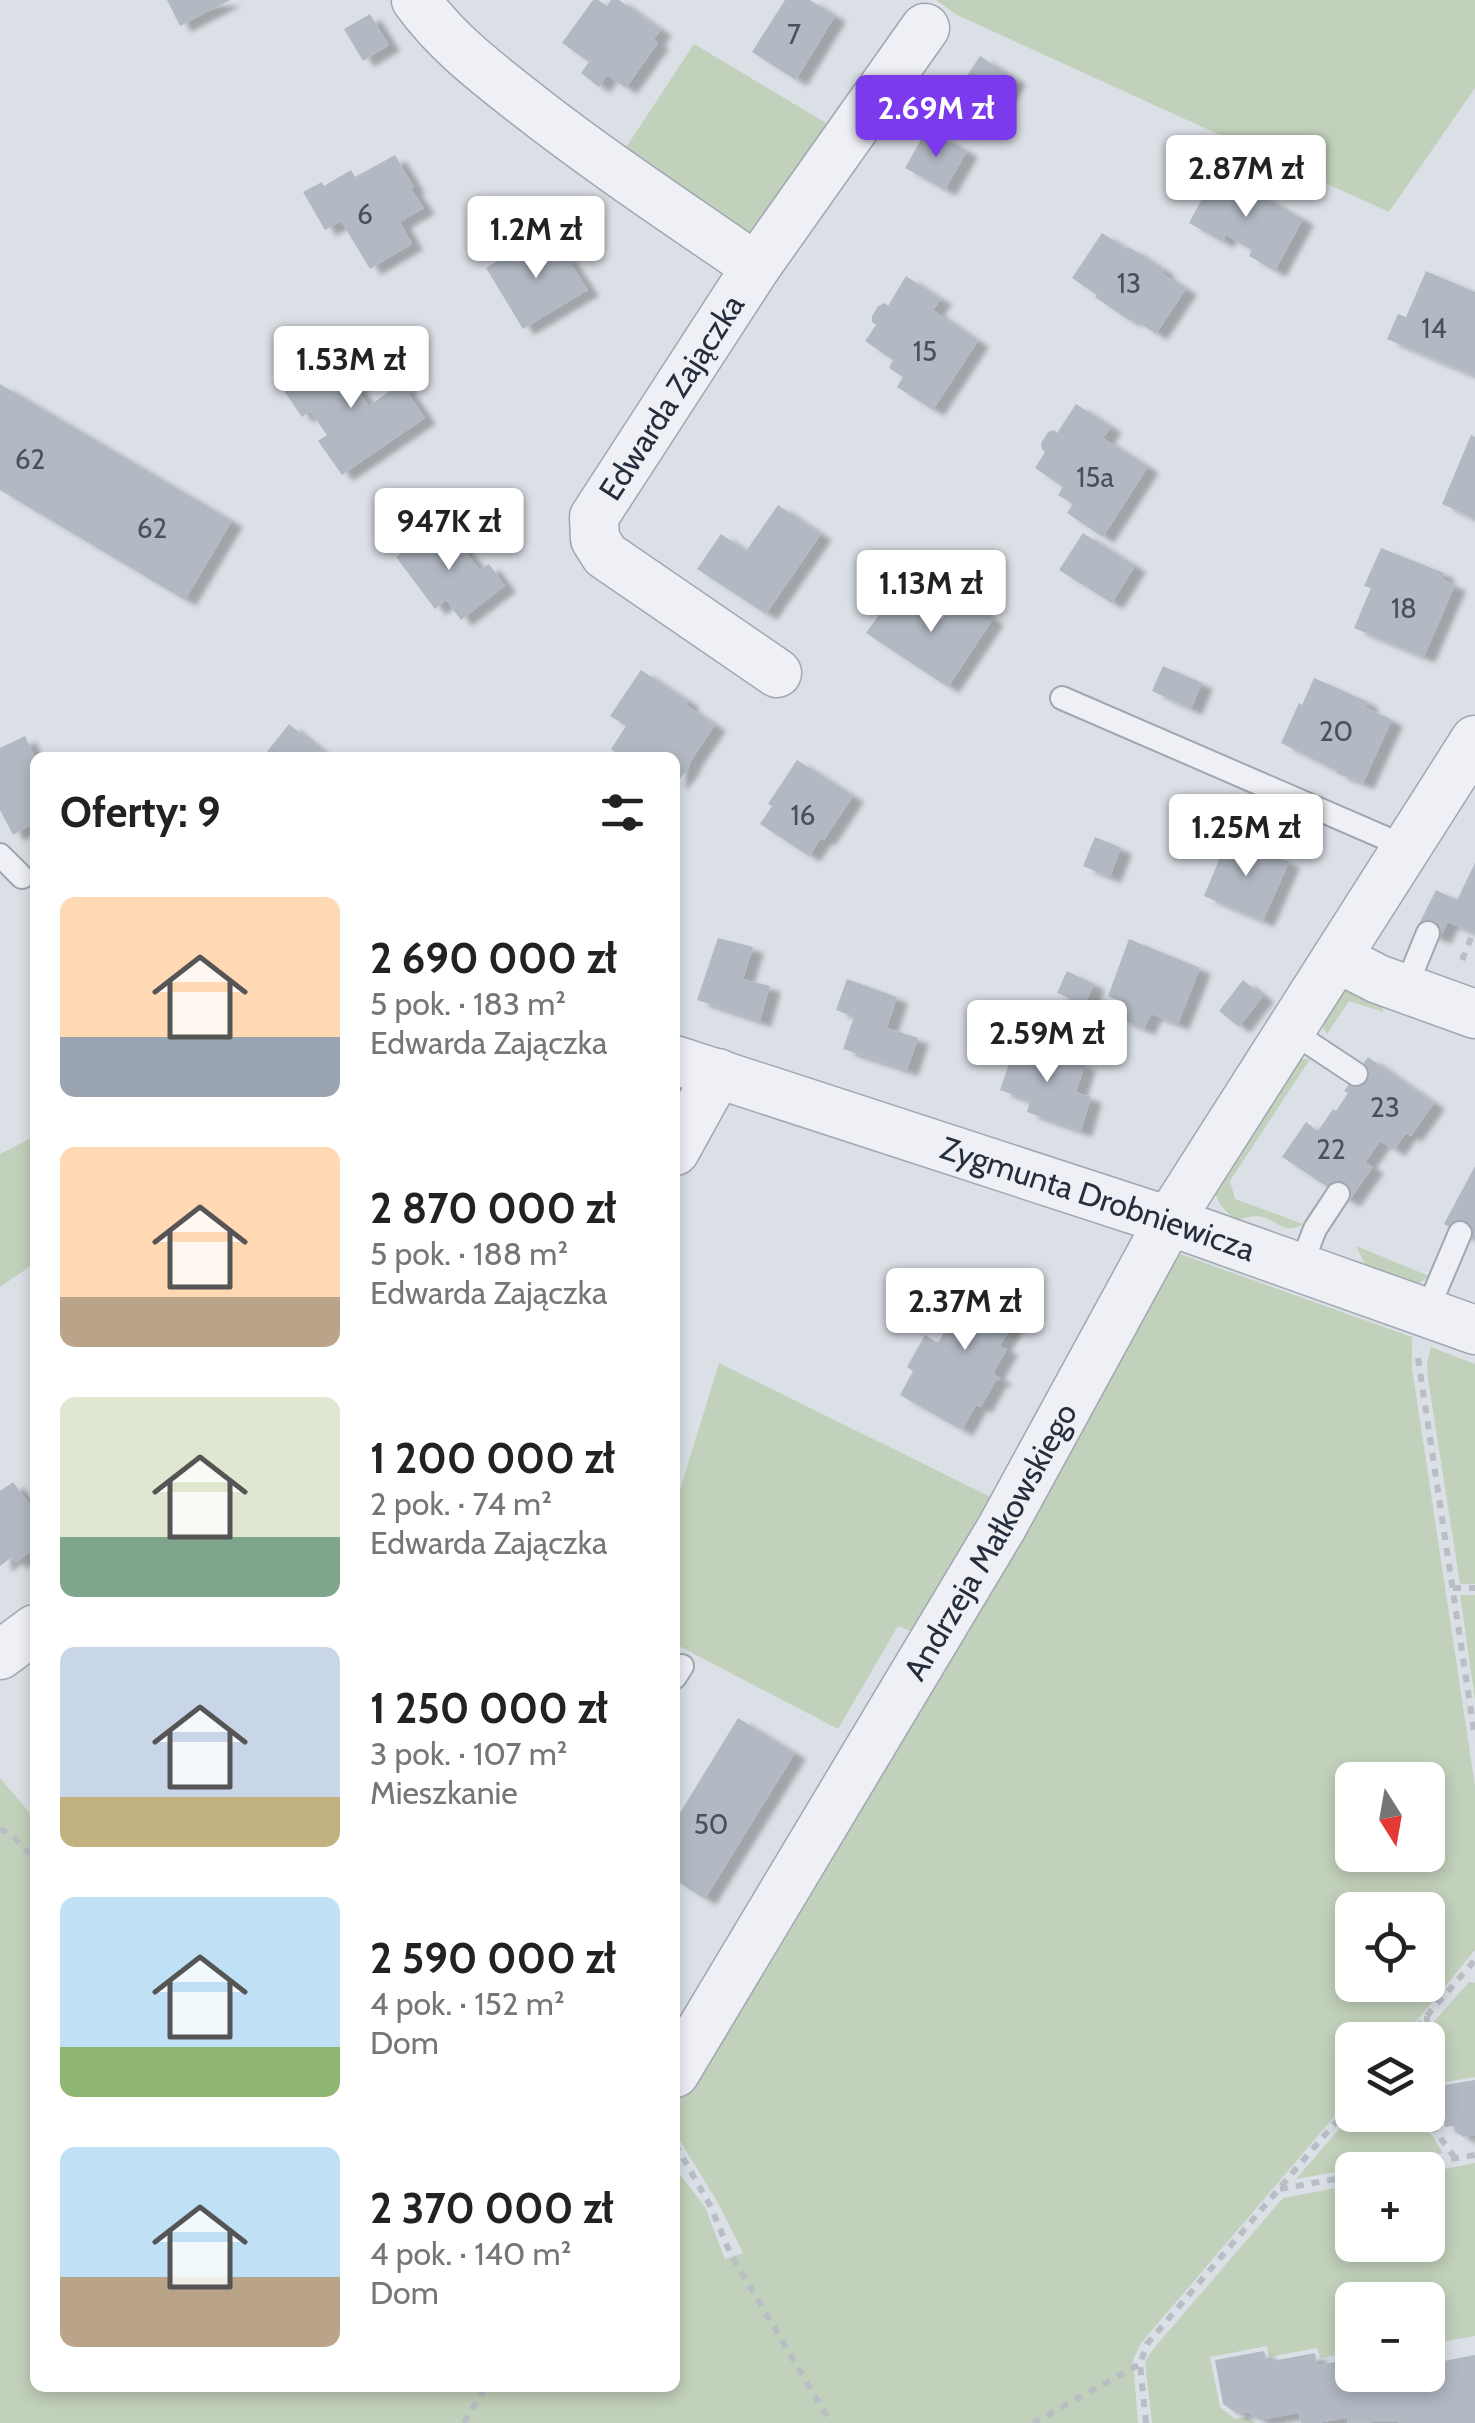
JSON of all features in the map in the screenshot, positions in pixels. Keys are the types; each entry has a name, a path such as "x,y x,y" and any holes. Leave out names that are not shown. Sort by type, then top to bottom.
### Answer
{"street":[{"name":"Edwarda Zajączka","path":"416,0 458,50 514,94 583,148 756,267"},
{"name":"Edwarda Zajączka","path":"777,673 605,555 595,538 594,518 756,267 925,28"},
{"name":"Andrzeja Małkowskiego","path":"680,2066 1002,1528 1169,1221 1475,740"},
{"path":"1338,958 1405,990 1475,1014"},
{"name":"Zygmunta Drobniewicza","path":"680,1131 697,1067 1169,1221 1475,1329"},
{"path":"0,1656 30,1633"}],"lane":[{"path":"1062,698 1406,848"},
{"path":"0,856 22,877"},
{"path":"1405,990 1428,933"},
{"path":"1290,1031 1356,1074"},
{"path":"1300,1268 1315,1229 1338,1194"},
{"path":"1426,1313 1460,1233"}],"path":[{"path":"1462,962 1474,934"},
{"path":"1426,1313 1417,1350 1475,1738"},
{"path":"1452,1588 1475,1588"},
{"path":"0,1828 12,1834 30,1854"},
{"path":"1422,2022 1475,1960"},
{"path":"1465,1971 1475,1977"},
{"path":"1427,2016 1427,2022"},
{"path":"1146,2423 1140,2364 1147,2344 1335,2123"},
{"path":"1436,2132 1455,2158"},
{"path":"680,2153 711,2208 730,2253 831,2423"},
{"path":"1445,2160 1475,2155"},
{"path":"1279,2189 1335,2179"},
{"path":"1033,2423 1140,2364"},
{"path":"464,2423 483,2392"}],"green space":[{"path":"936,0 1475,0 1475,88 1389,212 957,15"},
{"path":"694,44 836,129 770,227 745,239 621,155"},
{"path":"1342,986 1382,1001 1383,1012 1349,1001 1327,1034 1319,1021"},
{"path":"1300,1059 1310,1059 1230,1181 1235,1199 1303,1224 1291,1228 1260,1216 1237,1220 1221,1206 1214,1186"},
{"path":"30,1139 30,1266 0,1287 0,1154"},
{"path":"1356,1246 1429,1276 1415,1284 1400,1285 1370,1274"},
{"path":"1180,1254 1412,1337 1412,1368 1475,1786 1475,1950 1445,1986 1445,1892 1335,1892 1335,2002 1432,2002 1416,2022 1335,2022 1335,2116 1141,2343 1133,2360 1138,2423 0,2423 0,1778 30,1813 30,2392 680,2392 680,2174 705,2207 725,2259 743,2253 680,2141 680,2096"},
{"path":"1431,1347 1475,1364 1475,1584 1460,1584 1428,1379"},
{"path":"719,1363 1003,1503 923,1636 898,1626 838,1729 680,1647 680,1490"},
{"path":"1460,1595 1475,1595 1475,1700"},
{"path":"1469,1982 1475,1983 1475,2077 1445,2082 1445,2022 1434,2022"},
{"path":"1336,2132 1430,2132 1442,2152 1335,2152 1335,2172 1296,2179"},
{"path":"1475,2163 1475,2336 1445,2341 1445,2282 1335,2282 1335,2356 1320,2358 1317,2348 1269,2357 1267,2346 1210,2357 1220,2407 1235,2419 1247,2417 1256,2423 1152,2423 1145,2362 1283,2198 1335,2188 1335,2262 1445,2262 1445,2169"}],"building":[{"path":"167,0 230,0 180,26"},
{"path":"593,0 607,6 611,0 619,0 661,30 654,39 658,43 626,88 607,75 599,87 581,73 589,62 562,43"},
{"path":"785,0 810,0 835,16 796,80 752,52"},
{"path":"370,14 389,45 363,61 344,29"},
{"path":"980,56 1015,79 985,125 950,102"},
{"path":"927,129 967,151 945,190 905,168"},
{"path":"395,155 424,208 400,222 412,244 370,269 341,221 325,230 303,192 322,182 324,186 351,170 355,177"},
{"path":"1217,171 1303,219 1275,271 1249,256 1252,250 1226,235 1223,242 1189,223"},
{"path":"543,233 558,256 564,253 588,290 523,329 486,268"},
{"path":"1102,233 1164,270 1162,273 1186,289 1156,334 1132,318 1130,321 1072,278"},
{"path":"1426,271 1475,292 1475,376 1387,339 1398,314 1406,317"},
{"path":"906,276 941,299 933,310 978,341 933,410 897,387 903,377 889,368 893,360 865,341 876,325 872,316 878,306 888,306"},
{"path":"341,348 363,379 355,385 369,406 401,383 425,418 342,475 318,441 327,435 310,411 302,417 282,388"},
{"path":"0,384 232,521 185,600 0,490"},
{"path":"1076,404 1111,427 1103,438 1148,467 1103,537 1067,513 1073,504 1058,495 1063,487 1035,468 1045,452 1041,443 1048,432 1057,433"},
{"path":"1471,435 1475,437 1475,519 1442,504"},
{"path":"778,505 821,534 766,614 697,569 721,534 746,551"},
{"path":"443,522 480,570 489,564 505,586 461,620 446,600 435,609 396,557"},
{"path":"1083,533 1135,566 1112,603 1059,570"},
{"path":"1381,548 1444,573 1442,579 1455,585 1424,657 1354,628 1371,588 1364,586"},
{"path":"896,591 942,620 959,596 993,619 948,687 866,633"},
{"path":"1163,666 1202,683 1191,709 1152,691"},
{"path":"641,670 688,701 686,705 715,725 680,779 680,752 611,749 626,726 610,716"},
{"path":"1314,678 1368,702 1365,707 1392,720 1363,783 1281,743"},
{"path":"289,724 323,752 267,752"},
{"path":"25,736 33,752 30,826 13,835 0,810 0,748"},
{"path":"797,760 853,796 809,856 760,824 772,806 768,804"},
{"path":"1229,836 1289,862 1263,921 1204,896"},
{"path":"1095,837 1121,848 1110,877 1083,866"},
{"path":"1475,863 1475,934 1448,922 1440,938 1417,928 1436,890 1457,900"},
{"path":"718,938 753,947 743,979 770,986 760,1021 697,1000"},
{"path":"1129,939 1200,968 1178,1024 1151,1014 1144,1029 1118,1018 1125,1003 1108,996"},
{"path":"1067,971 1094,984 1085,1005 1057,993"},
{"path":"847,979 897,997 887,1028 918,1038 907,1070 843,1049 854,1017 836,1010"},
{"path":"1243,980 1263,996 1239,1027 1219,1011"},
{"path":"1017,1040 1085,1065 1076,1092 1091,1097 1081,1131 1027,1112 1030,1101 1000,1090"},
{"path":"1368,1057 1434,1103 1411,1136 1406,1133 1394,1150 1380,1141 1365,1163 1373,1167 1349,1201 1282,1157 1306,1122 1318,1131 1333,1109 1336,1111 1348,1093 1344,1091"},
{"path":"1475,1166 1475,1240 1444,1224"},
{"path":"979,1270 1028,1298 1000,1346 1007,1349 993,1374 1001,1378 981,1407 976,1405 962,1430 900,1395 913,1371 907,1367 925,1335 938,1343"},
{"path":"13,1482 30,1504 30,1552 16,1563 12,1557 0,1566 0,1491"},
{"path":"738,1718 795,1753 705,1899 680,1883 680,1813"},
{"path":"1475,2080 1475,2135 1463,2137 1454,2126 1445,2127 1445,2085"},
{"path":"1264,2351 1267,2362 1315,2353 1317,2365 1335,2362 1335,2392 1445,2392 1445,2361 1475,2355 1475,2423 1348,2423 1347,2418 1301,2423 1299,2413 1259,2420 1223,2404 1215,2360"}]}
